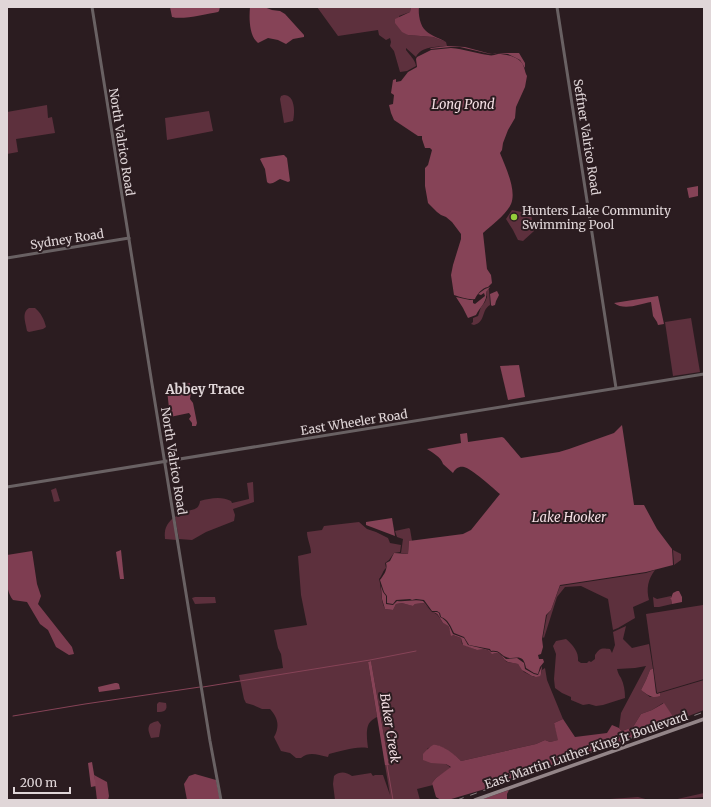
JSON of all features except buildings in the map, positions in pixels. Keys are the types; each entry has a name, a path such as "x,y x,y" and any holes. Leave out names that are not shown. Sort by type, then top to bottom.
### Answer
{"main road":[{"name":"East Martin Luther King Jr Boulevard","path":"475,800 704,719"}],"street":[{"name":"North Valrico Road","path":"92,7 221,800"},
{"name":"Seffner Valrico Road","path":"557,7 616,388"},
{"name":"Sydney Road","path":"7,258 129,238"},
{"name":"East Wheeler Road","path":"7,487 704,374"}],"shaded area":[{"path":"317,7 411,7 410,12 399,16 408,35 433,37 446,42 447,46 425,49 418,53 416,57 406,48 415,61 416,66 407,71 400,72 394,51 390,46 390,38 386,40 379,35 378,30 338,36"},
{"path":"411,7 419,7 420,20 426,31 446,42 433,37 408,35 402,32 395,23 395,19 410,12"},
{"path":"281,96 288,96 292,101 294,113 293,121 284,123 280,99"},
{"path":"47,105 48,118 52,117 55,133 16,139 18,152 7,154 7,112"},
{"path":"209,111 213,131 167,140 165,118"},
{"path":"512,210 531,214 534,231 523,241 518,240 506,219"},
{"path":"489,289 490,305 485,310 482,319 478,323 474,325 471,324 473,322 473,318 478,316 487,297 486,292"},
{"path":"29,308 35,308 39,312 46,327 29,332 27,331 25,313"},
{"path":"691,318 700,372 673,376 665,322"},
{"path":"253,482 254,502 233,509 235,515 234,521 206,532 192,540 179,539 175,517 181,513 196,509 200,501 212,498 227,499 232,503 249,499 247,483"},
{"path":"56,488 60,501 54,502 51,490"},
{"path":"173,518 177,540 165,539 166,527"},
{"path":"359,522 367,529 388,538 390,543 401,545 400,552 394,553 385,563 386,568 379,579 382,602 385,609 393,610 396,604 402,603 413,606 415,604 424,603 443,623 447,624 453,635 461,638 462,644 477,650 486,649 493,654 499,653 507,662 518,664 524,672 534,677 541,674 542,670 545,668 547,680 563,719 554,723 559,740 550,742 545,740 536,744 461,761 446,749 434,745 427,749 451,768 436,778 432,783 433,785 417,789 420,800 335,800 333,784 334,776 341,773 352,776 371,773 373,776 383,775 390,795 385,765 389,764 371,661 368,662 377,717 369,723 368,726 368,748 343,750 329,754 328,757 311,754 301,758 296,758 290,753 281,751 274,737 277,729 275,716 270,709 262,709 246,703 239,675 283,668 281,654 274,630 307,625 301,595 298,556 311,553 307,532 322,530 324,526"},
{"path":"409,528 412,541 409,541 408,554 401,553 403,539 397,537 395,531"},
{"path":"673,550 681,554 681,560 674,565"},
{"path":"32,551 37,584 41,596 38,604 72,647 74,654 69,655 56,647 48,630 40,624 27,602 13,600 10,595 7,584 7,555"},
{"path":"655,570 648,584 649,600 633,607 635,618 613,630 608,599 581,586 565,587 557,597 544,638 543,637 547,615 551,610 560,586 646,573"},
{"path":"671,596 669,599 671,599 672,604 654,607 653,597 657,599"},
{"path":"215,597 216,603 195,604 192,598"},
{"path":"703,605 704,679 657,693 646,614"},
{"path":"626,626 623,639 632,648 649,644 653,669 650,670 641,690 650,697 660,696 660,693 704,680 704,710 676,721 663,703 652,710 641,714 633,727 622,731 619,728 621,713 646,666 617,669 624,685 625,698 603,705 583,705 571,700 571,697 555,688 554,679 556,654 553,646 556,641 566,639 575,649 578,655 578,661 581,663 587,663 595,659 595,655 601,649 610,649 612,653 615,645 613,632"},
{"path":"159,702 166,703 166,709 162,712 157,712 157,704"},
{"path":"664,703 676,721 485,789 448,800 441,800 436,797 432,783 436,778 451,767 446,764 431,763 423,760 423,754 433,745 444,748 461,761 536,744 545,740 550,742 558,740 554,723 563,719 575,737 607,733 612,725 622,731 633,727 641,714"},
{"path":"158,721 161,725 159,737 151,738 149,726 150,724"},
{"path":"195,774 216,780 220,800 187,800 184,784 189,776"},
{"path":"94,775 107,782 109,796 108,800 97,800"},
{"path":"509,790 507,800 480,800"},
{"path":"704,793 704,797 673,800"},
{"path":"638,797 649,800 603,800 610,799"}],"water":[{"path":"170,7 220,7 218,12 176,18 172,17"},
{"path":"250,7 264,7 280,11 285,14 304,35 304,37 293,39 286,44 278,40 268,38 258,43 251,31"},
{"path":"447,46 465,47 491,54 460,47 430,49"},
{"name":"Long Pond","path":"451,48 489,55 500,54 512,56 521,62 527,76 525,87 516,107 515,118 508,130 500,153 510,178 513,192 511,204 506,212 483,233 487,269 491,275 492,283 480,292 475,299 467,299 454,295 451,275 461,234 452,222 437,212 428,203 425,186 425,168 428,165 432,150 430,148 425,148 422,136 418,136 394,120 389,105 393,104 394,95 391,93 393,80 396,79 396,82 401,81 408,72 417,67 417,57 431,50"},
{"path":"497,53 519,53 525,63 525,68 520,60 508,54"},
{"path":"284,155 287,158 290,181 288,182 280,179 270,184 267,182 265,169 260,159"},
{"path":"698,186 698,196 689,198 687,188"},
{"path":"490,287 486,292 485,301 476,315 468,318 456,297 473,300 473,303 475,304 485,296 484,293 481,295 478,294"},
{"path":"497,291 499,295 495,305 492,306 490,294"},
{"path":"658,296 664,324 658,325 653,316 651,302 627,307 614,303"},
{"path":"519,365 525,397 508,400 500,366"},
{"path":"190,383 190,399 193,403 197,423 196,426 192,426 189,419 191,416 189,413 170,417 167,390 176,386"},
{"name":"Lake Hooker","path":"622,425 634,505 644,505 657,529 672,549 673,565 646,572 560,585 551,610 546,615 542,639 543,647 541,654 538,655 539,659 543,659 544,662 540,667 538,674 526,668 525,663 520,658 509,658 498,652 491,651 490,649 469,645 464,637 454,633 447,621 441,617 440,613 437,611 432,611 424,600 396,600 393,604 387,603 387,596 380,580 386,570 386,563 390,561 394,553 408,554 409,541 463,534 471,530 500,494 467,468 459,467 453,473 443,464 439,457 427,449 461,443 460,434 467,433 468,442 502,437 521,458 569,449 614,433"},
{"path":"392,518 395,536 366,525 366,522"},
{"path":"121,550 124,579 120,579 116,552"},
{"path":"381,586 386,596 386,604 393,605 397,601 420,600 423,601 429,608 424,603 415,604 413,606 402,603 396,604 393,610 385,609 382,599"},
{"path":"679,591 682,597 682,602 672,604 671,599 669,599 673,593"},
{"path":"432,612 439,613 440,617 448,624 453,634 464,638 468,645 485,649 477,650 463,645 461,638 453,635 451,636 449,627 443,623 438,614"},
{"path":"487,649 491,652 498,652 501,654 496,653 492,654"},
{"path":"501,654 506,659 517,658 524,663 525,669 534,674 538,675 542,666 541,674 540,676 536,677 532,676 522,670 518,664 506,661"},
{"path":"371,661 389,765 385,765 368,662"},
{"path":"652,669 656,693 660,693 660,696 657,697 650,696 641,690 650,670"},
{"path":"115,683 119,684 120,689 99,692 98,687"},
{"path":"92,762 96,786 91,787 88,763"}],"waterway":[{"path":"203,687 370,660 416,651"},
{"path":"13,716 200,687"},
{"name":"Baker Creek","path":"387,765 393,800"}],"railway":[{"path":"457,800 704,712"}],"place":[{"name":"Hunters Lake Community Swimming Pool","path":"514,217"}],"district":[{"name":"Abbey Trace","path":"205,389"}]}
